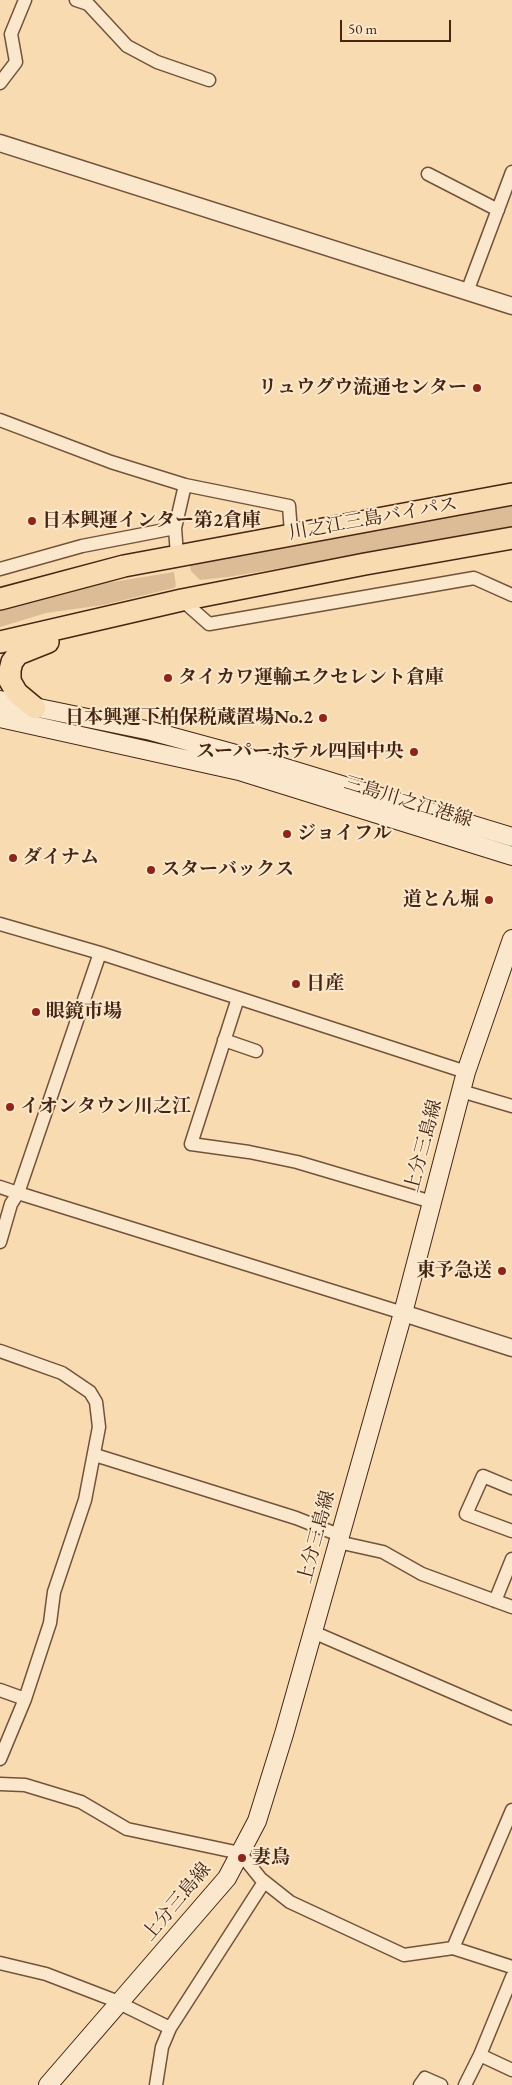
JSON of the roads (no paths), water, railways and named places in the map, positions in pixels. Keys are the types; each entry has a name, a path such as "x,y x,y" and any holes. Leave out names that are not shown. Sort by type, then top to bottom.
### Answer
{"highway":[{"name":"川之江三島バイパス","path":"0,598 124,566 291,533 512,494"},
{"path":"0,642 182,600 365,564 512,538"},
{"path":"35,708 17,692 10,681 12,662 18,654 34,646 182,600"}],"main road":[{"name":"三島川之江港線","path":"0,700 151,731 276,765 512,837"},
{"name":"三島川之江港線","path":"0,718 239,772 512,856"},
{"name":"上分三島線","path":"48,2085 227,1878 256,1821 313,1632 403,1313 466,1072 512,939"}],"street":[{"path":"0,83 16,62 11,34 25,0"},
{"path":"76,0 88,4 127,46 157,62 209,80"},
{"path":"0,143 512,306"},
{"path":"467,292 504,207 512,172"},
{"path":"428,174 504,207"},
{"path":"0,420 112,462 185,485 288,506 291,533"},
{"path":"177,556 176,528 185,485"},
{"path":"0,569 82,546 176,528"},
{"path":"182,600 208,624 474,578 512,596"},
{"path":"0,924 100,953 466,1072"},
{"path":"0,1242 100,953"},
{"path":"238,998 191,1144 249,1152 297,1162 432,1202"},
{"path":"224,1040 256,1051"},
{"path":"461,1092 512,1106"},
{"path":"0,1187 512,1348"},
{"path":"0,1351 62,1373 90,1392 98,1412 99,1427 86,1500 54,1592 50,1623 25,1699 0,1759"},
{"path":"95,1455 296,1518 339,1539 383,1552 422,1574 512,1607"},
{"path":"512,1488 483,1476 466,1514 512,1531"},
{"path":"495,1601 512,1559"},
{"path":"313,1632 512,1718"},
{"path":"0,1690 25,1699"},
{"path":"0,1784 25,1785 81,1802 127,1829 240,1853 264,1882 290,1902 404,1955 453,1948 512,1967"},
{"path":"453,1948 512,1810"},
{"path":"156,2085 162,2047 170,2028 264,1882"},
{"path":"0,1963 46,1974 119,2004 170,2028"},
{"path":"465,2085 480,2055 512,1977"},
{"path":"480,2055 512,2070"},
{"path":"420,2085 425,2078 441,2085"}],"place":[{"name":"リュウグウ流通センター","path":"477,388"},
{"name":"日本興運インター第2倉庫","path":"32,521"},
{"name":"タイカワ運輸エクセレント倉庫","path":"168,678"},
{"name":"日本興運下柏保税蔵置場No.2","path":"323,718"},
{"name":"スーパーホテル四国中央","path":"414,752"},
{"name":"ジョイフル","path":"287,834"},
{"name":"ダイナム","path":"13,858"},
{"name":"スターバックス","path":"151,870"},
{"name":"道とん堀","path":"489,900"},
{"name":"日産","path":"296,984"},
{"name":"眼鏡市場","path":"36,1012"},
{"name":"イオンタウン川之江","path":"10,1107"},
{"name":"東予急送","path":"502,1271"},
{"name":"妻鳥","path":"242,1858"}]}
